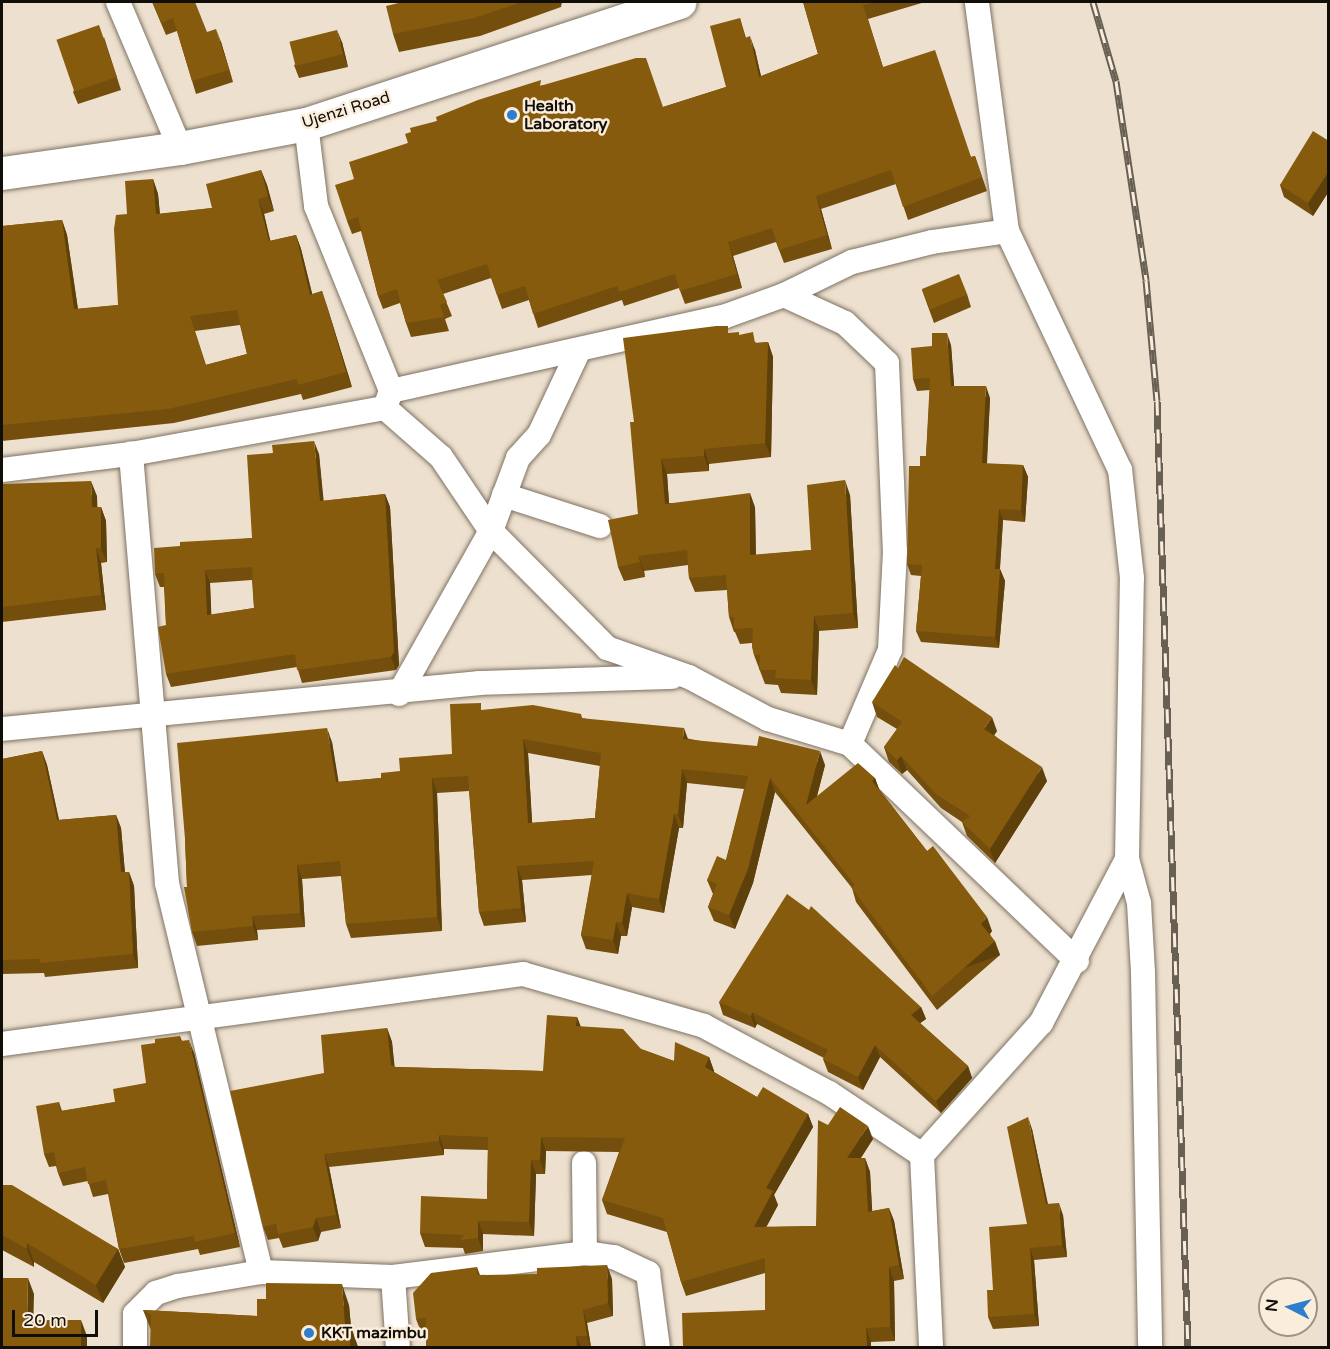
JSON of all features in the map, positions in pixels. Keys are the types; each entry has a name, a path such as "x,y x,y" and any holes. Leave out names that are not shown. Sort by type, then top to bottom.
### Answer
{"street":[{"path":"118,2 180,148"},
{"path":"977,2 1007,231 1120,470 1132,578 1127,859 1138,903 1143,973 1150,1347"},
{"name":"Ujenzi Road","path":"2,173 180,148 306,124 672,3"},
{"path":"306,124 316,206 388,399 441,457 491,531 607,648 689,677 768,718 850,744 1077,961"},
{"path":"2,470 131,454 388,399 579,350 723,317 784,295 852,262 932,242 1007,231"},
{"path":"784,295 845,323 887,363 895,551 890,650 850,744"},
{"path":"399,694 491,531 518,458 539,435 579,350"},
{"path":"131,454 167,883 201,1015 261,1272"},
{"path":"504,495 600,526"},
{"path":"2,729 154,712 399,694 479,683 573,678 689,677"},
{"path":"931,1347 922,1155 1041,1023 1077,961 1127,859"},
{"path":"2,1044 201,1015 523,974 704,1026 829,1093 922,1155"},
{"path":"584,1163 585,1253"},
{"path":"135,1347 135,1314 156,1293 261,1272 393,1277 585,1253 614,1257 648,1273 658,1347"},
{"path":"393,1277 398,1347"}],"building":[{"path":"153,2 195,2 207,32 216,29 229,70 192,81 173,18 161,23"},
{"path":"403,2 522,2 474,18 393,34 386,6"},
{"path":"803,2 876,2 863,5 883,67 935,50 971,157 975,156 982,177 903,207 891,170 816,196 827,235 779,250 772,228 728,242 737,274 680,291 675,274 619,292 617,286 533,314 525,286 497,295 487,264 437,280 447,302 440,305 444,317 406,323 397,289 378,296 358,217 347,221 335,185 354,179 349,162 408,143 405,134 411,132 410,128 437,121 436,117 478,100 541,80 540,86 636,58 646,58 663,107 726,87 710,26 740,18 745,38 750,36 759,77 818,54"},
{"path":"99,25 117,77 74,92 56,40"},
{"path":"337,30 343,54 296,66 289,42"},
{"path":"1313,131 1329,141 1329,171 1308,203 1280,185"},
{"path":"261,170 268,196 258,199 269,241 296,235 310,295 322,291 346,372 298,385 297,379 168,409 2,425 2,226 62,220 74,309 118,305 114,229 116,215 127,214 125,181 153,179 156,214 212,208 206,184","holes":["237,310 247,354 205,365 190,316"]},
{"path":"959,274 967,294 930,309 922,289"},
{"path":"728,326 728,333 739,332 739,335 753,332 755,343 768,342 765,443 704,449 704,456 661,459 665,504 750,493 750,555 811,550 807,485 845,480 853,613 814,616 811,680 775,678 776,670 759,670 760,655 754,655 752,647 753,628 734,629 734,617 729,617 726,575 689,578 687,550 638,556 640,562 618,567 608,520 638,514 630,422 634,422 623,338"},
{"path":"932,333 947,333 951,386 986,386 982,463 1023,465 1021,510 999,509 995,569 1000,569 995,637 916,631 922,565 907,564 909,466 920,466 920,456 926,456 930,378 913,379 911,348 932,346"},
{"path":"314,441 320,501 385,494 394,652 391,657 297,670 295,654 166,674 158,627 166,625 164,573 155,574 154,548 180,546 180,542 252,538 247,455 273,453 272,445","holes":["252,567 254,608 207,615 205,570"]},
{"path":"91,481 92,507 101,507 101,548 96,548 101,595 2,607 2,484"},
{"path":"904,657 992,717 984,729 1042,767 990,849 962,822 970,816 936,794 901,756 897,760 884,747 902,722 872,702 895,665 898,668"},
{"path":"481,703 481,710 533,705 581,714 580,718 684,728 683,739 757,746 759,736 820,751 806,805 858,763 875,778 872,781 927,851 933,846 987,917 981,924 995,941 932,996 851,887 855,885 770,778 748,869 729,915 708,907 717,884 707,880 717,856 726,860 748,776 682,769 678,814 674,814 659,899 627,893 622,922 616,922 613,940 581,935 594,861 517,866 521,908 479,912 468,776 432,778 437,917 346,924 340,861 297,865 300,913 252,916 253,926 192,932 184,887 187,887 185,839 177,743 327,728 336,782 381,778 381,773 400,771 399,758 452,754 450,704","holes":["523,739 601,753 595,818 528,823"]},
{"path":"42,751 57,820 116,815 121,872 129,872 133,954 40,963 40,959 2,960 2,759"},
{"path":"787,894 809,910 811,906 921,1007 911,1015 968,1066 936,1101 875,1045 858,1077 823,1059 828,1050 752,1012 751,1016 719,1002"},
{"path":"547,1015 577,1017 576,1026 623,1029 641,1049 674,1061 675,1042 709,1057 705,1067 757,1097 763,1087 808,1114 766,1188 773,1191 754,1227 816,1226 818,1120 828,1125 840,1107 868,1126 847,1158 865,1158 868,1212 889,1208 899,1265 889,1267 890,1327 866,1328 867,1347 683,1347 682,1313 765,1310 765,1258 681,1282 663,1218 602,1200 625,1138 541,1137 540,1160 531,1160 529,1222 478,1221 478,1238 460,1240 464,1235 420,1233 421,1196 487,1199 488,1137 439,1135 439,1141 324,1154 336,1215 316,1218 313,1227 278,1234 276,1224 263,1227 230,1091 324,1073 321,1035 387,1028 391,1065 396,1067 543,1071"},
{"path":"180,1036 180,1041 189,1040 235,1233 195,1242 194,1236 119,1249 106,1180 88,1184 85,1167 58,1173 54,1152 44,1154 36,1106 59,1102 60,1111 115,1102 113,1089 146,1083 141,1045 155,1043 155,1039"},
{"path":"1028,1117 1046,1204 1059,1203 1062,1245 1030,1248 1034,1314 988,1317 987,1290 993,1290 989,1227 1027,1224 1007,1127"},
{"path":"3,1185 12,1185 118,1249 96,1285 27,1243 27,1249 2,1235"},
{"path":"607,1265 608,1303 583,1310 587,1336 576,1336 577,1347 426,1347 426,1318 416,1319 413,1293 431,1273 477,1267 477,1275 537,1274 537,1268"},
{"path":"2,1278 28,1278 27,1320 81,1320 81,1347 2,1347"},
{"path":"266,1283 342,1284 345,1326 351,1326 350,1347 150,1347 151,1315 143,1310 257,1316 257,1299 266,1299"}],"railway":[{"path":"1093,2 1116,81 1146,280 1157,401 1188,1348"}],"place":[{"name":"Health Laboratory","path":"512,115"},
{"name":"KKT mazimbu","path":"309,1333"}]}
